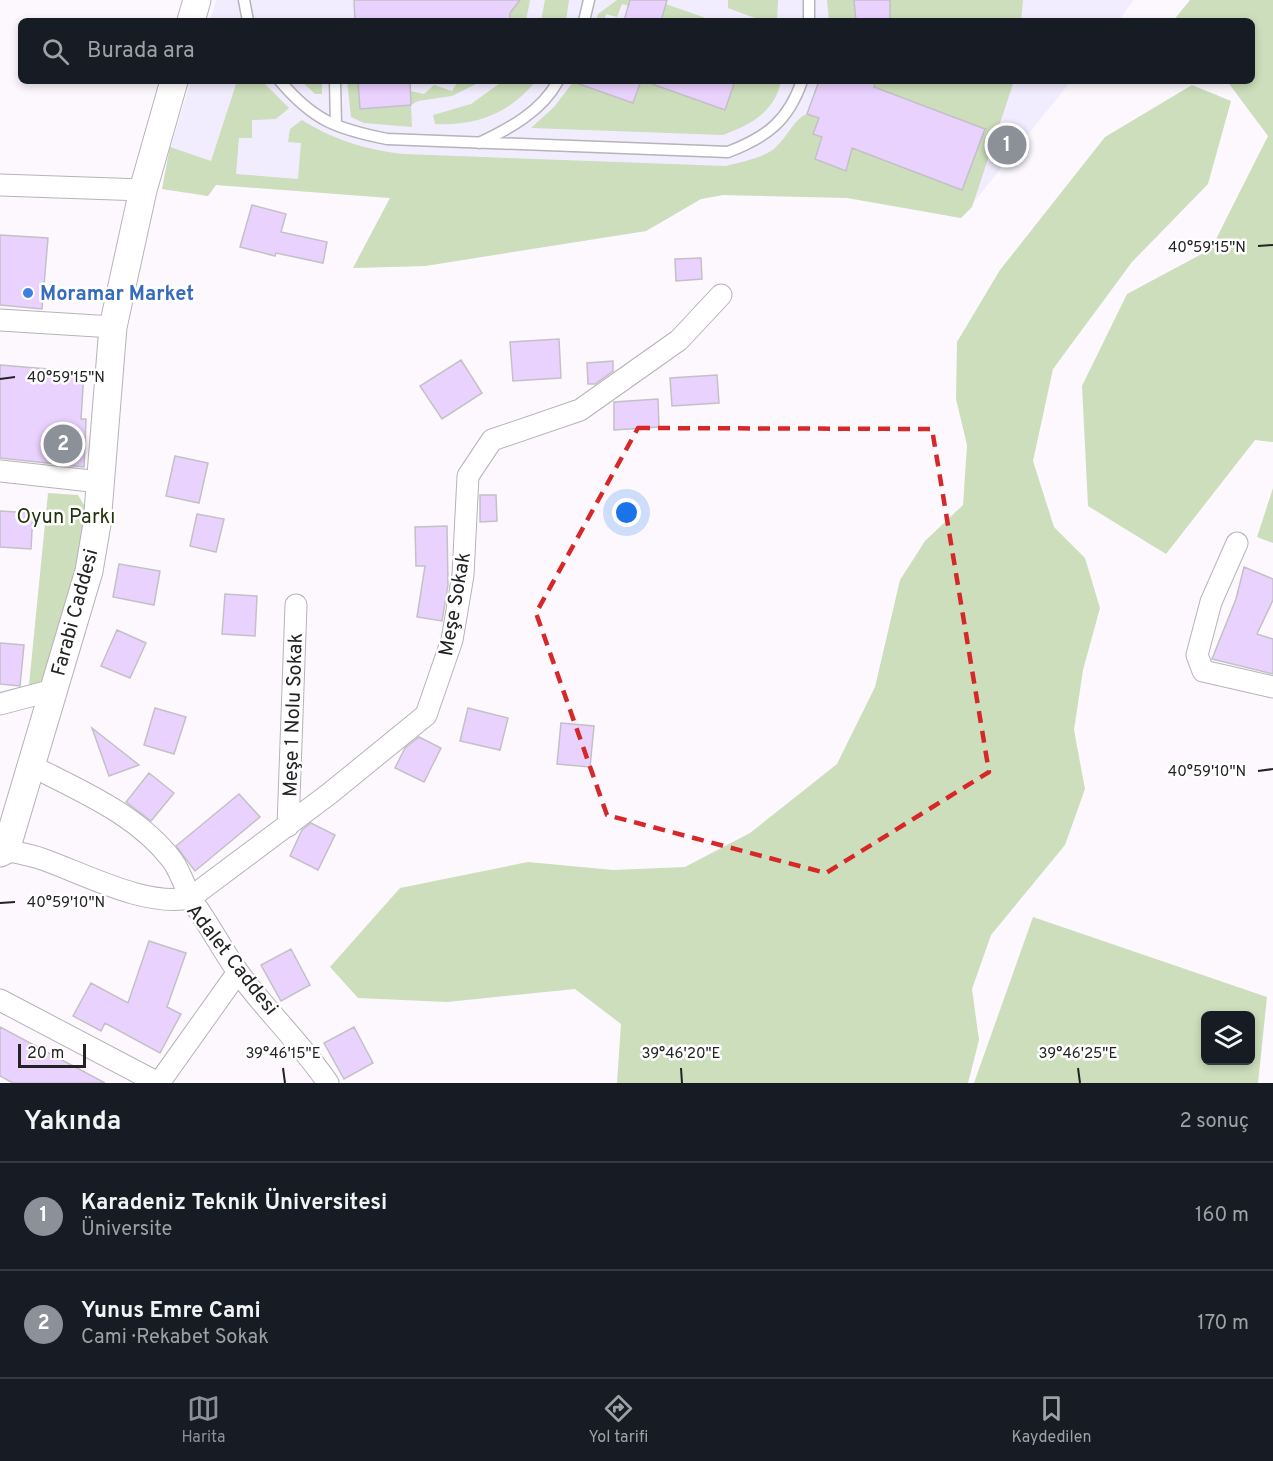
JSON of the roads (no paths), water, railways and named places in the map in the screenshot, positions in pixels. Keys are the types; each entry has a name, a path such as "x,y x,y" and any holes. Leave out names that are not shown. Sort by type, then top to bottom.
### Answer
{"street":[{"path":"192,18 196,0"},
{"name":"Farabi Caddesi","path":"3,852 88,571 97,524 113,327 143,190 173,84"},
{"path":"0,185 143,190"},
{"name":"Meşe Sokak","path":"190,898 288,826 426,714 454,629 463,575 468,476 492,440 580,410 679,340 721,295"},
{"path":"0,320 113,327"},
{"path":"0,471 100,482"},
{"path":"1237,543 1211,602 1197,655 1203,671 1273,687"},
{"name":"Meşe 1 Nolu Sokak","path":"288,826 296,605"},
{"path":"0,704 53,690"},
{"path":"30,765 110,806 148,834 173,862 190,898"},
{"name":"Adalet Caddesi","path":"3,852 39,858 127,891 173,902 190,898 211,925 238,972 310,1055 328,1083"},
{"path":"0,1000 159,1083 238,972"}],"lane":[{"path":"244,0 247,18"},
{"path":"585,18 589,0"},
{"path":"809,0 809,18"},
{"path":"282,84 300,105 336,126 387,139 728,152 754,142 777,124 794,105 801,84"},
{"path":"335,84 336,126"},
{"path":"476,144 508,129 533,110 555,84"}],"place":[{"name":"Karadeniz Teknik Üniversitesi","path":"1007,145"},
{"name":"Moramar Market","path":"28,293"},
{"name":"Yunus Emre Cami","path":"63,444"}],"park label":[{"name":"Oyun Parkı","path":"66,516"}]}
